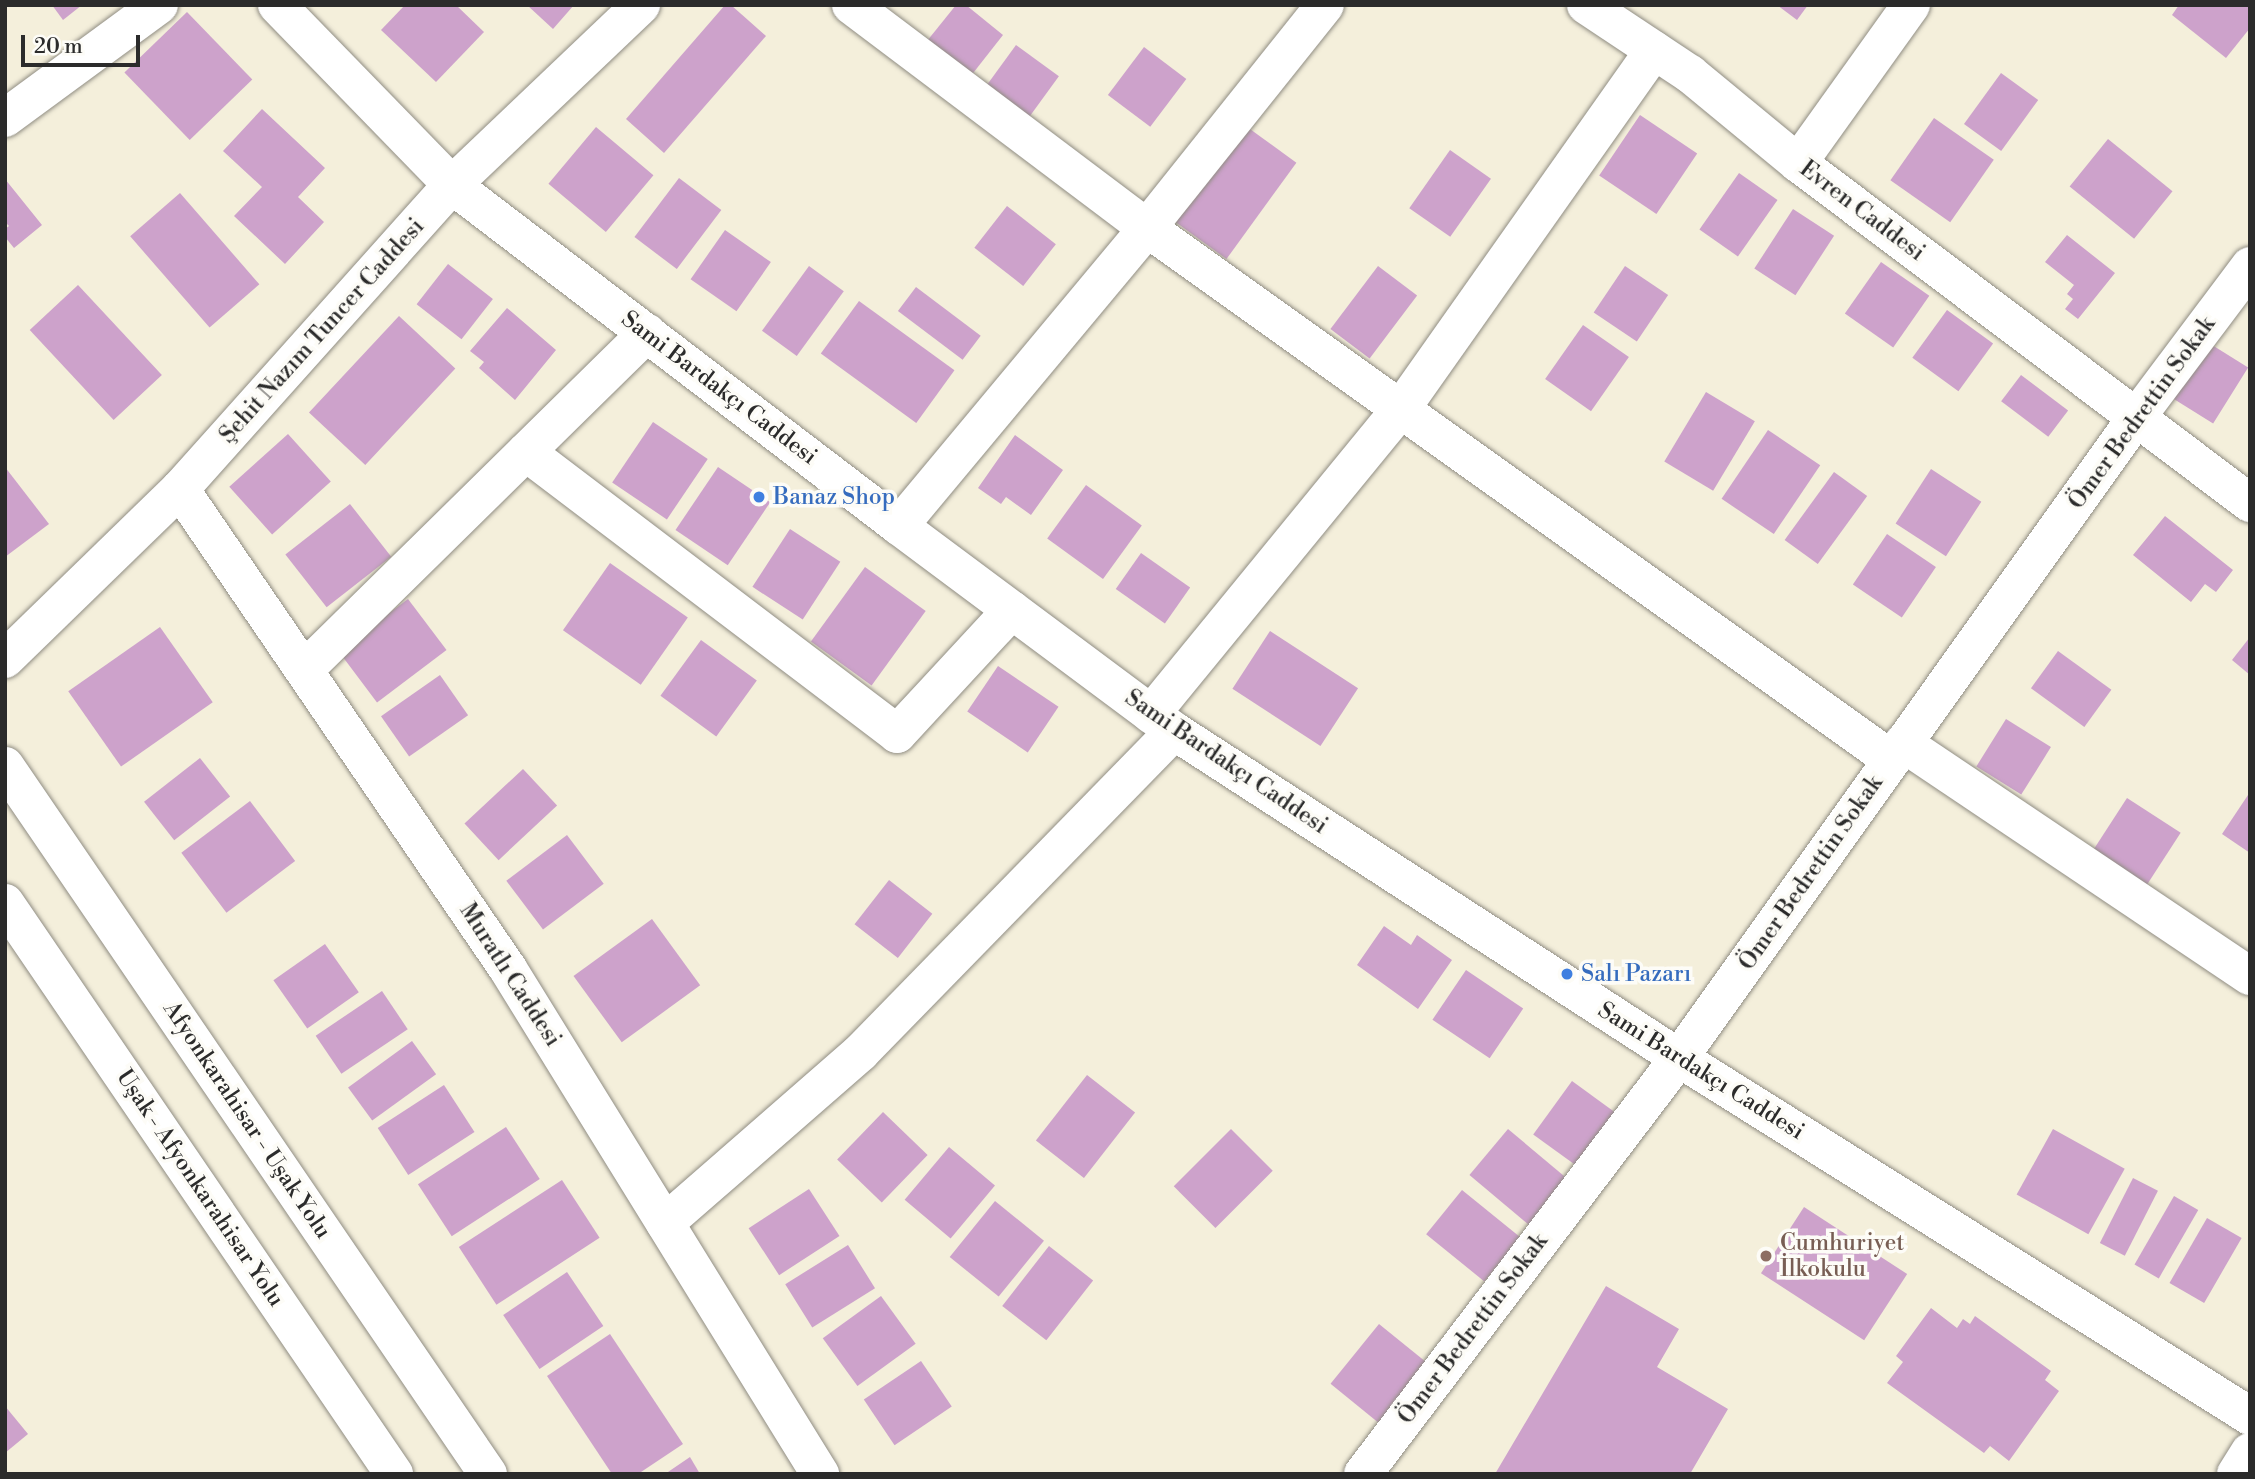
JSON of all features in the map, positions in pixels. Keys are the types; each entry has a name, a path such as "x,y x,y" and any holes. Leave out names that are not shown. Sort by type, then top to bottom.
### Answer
{"main road":[{"path":"5,118 159,5"},
{"name":"Sami Bardakçı Caddesi","path":"277,5 452,184 899,526 1163,723 1679,1058 2250,1416"},
{"name":"Şehit Nazım Tuncer Caddesi","path":"5,659 180,489 452,184 641,5"},
{"path":"851,5 1147,228 1401,409 1898,752 2250,976"},
{"path":"899,526 1147,228 1325,5"},
{"name":"Evren Caddesi","path":"1586,5 1690,74 1798,163 2250,503"},
{"path":"1798,163 1911,5"},
{"path":"666,1223 861,1052 1163,723 1401,409 1654,50"},
{"name":"Ömer Bedrettin Sokak","path":"1381,1468 1679,1058 2136,418 2250,266"},
{"path":"304,670 647,333"},
{"path":"526,453 897,734 1012,610"},
{"name":"Muratlı Caddesi","path":"180,489 508,969 820,1474"},
{"name":"Afyonkarahisar - Uşak Yolu","path":"5,766 488,1474"},
{"name":"Uşak - Afyonkarahisar Yolu","path":"5,903 394,1474"},
{"path":"2236,1474 2250,1452"}],"building":[{"path":"52,5 82,5 63,20"},
{"path":"405,5 456,5 484,32 436,82 381,30"},
{"path":"527,5 574,5 553,29"},
{"path":"725,5 731,5 766,36 664,153 626,119"},
{"path":"956,5 966,5 1003,35 970,77 927,41"},
{"path":"1777,5 1808,5 1797,20"},
{"path":"2179,5 2250,5 2250,28 2226,58 2172,15"},
{"path":"187,12 252,80 190,140 124,72"},
{"path":"1016,45 1059,76 1028,118 985,87"},
{"path":"1144,47 1186,79 1150,127 1108,95"},
{"path":"2001,73 2038,100 2001,151 1964,124"},
{"path":"262,109 325,168 298,197 324,222 285,264 234,216 262,187 223,151"},
{"path":"1640,115 1697,154 1656,214 1599,176"},
{"path":"1934,118 1994,160 1950,222 1890,180"},
{"path":"1243,124 1296,163 1226,259 1173,220"},
{"path":"596,127 653,175 606,232 548,184"},
{"path":"2108,139 2173,191 2134,239 2070,186"},
{"path":"1450,150 1491,179 1450,237 1409,208"},
{"path":"1739,173 1778,200 1738,256 1699,230"},
{"path":"679,178 721,210 677,269 634,237"},
{"path":"5,179 42,225 14,248 5,237 5,229 9,226 5,222"},
{"path":"180,193 259,284 210,328 130,236"},
{"path":"1007,206 1056,244 1023,286 974,248"},
{"path":"1793,209 1834,236 1795,295 1754,269"},
{"path":"725,230 771,262 736,311 691,279"},
{"path":"2067,235 2115,273 2078,319 2065,309 2073,299 2067,294 2074,285 2045,262"},
{"path":"1881,262 1929,296 1893,347 1845,314"},
{"path":"448,264 493,299 462,339 417,304"},
{"path":"809,266 844,291 797,356 762,331"},
{"path":"1378,266 1417,295 1370,359 1330,329"},
{"path":"1625,266 1668,295 1637,342 1594,312"},
{"path":"78,285 162,375 114,420 30,330"},
{"path":"916,287 981,336 963,360 898,311"},
{"path":"859,301 954,370 916,423 821,354"},
{"path":"507,308 556,350 515,400 479,368 484,362 470,351"},
{"path":"1947,310 1993,344 1958,391 1912,358"},
{"path":"399,316 455,369 365,465 309,413"},
{"path":"1583,325 1629,357 1591,411 1545,379"},
{"path":"2204,340 2248,368 2213,424 2169,396"},
{"path":"2021,375 2068,411 2048,437 2001,401"},
{"path":"1706,392 1755,421 1713,491 1664,461"},
{"path":"653,422 708,459 667,519 612,483"},
{"path":"1768,430 1820,465 1774,534 1722,499"},
{"path":"288,434 331,482 272,534 229,487"},
{"path":"1015,435 1063,470 1031,515 1006,497 1001,504 978,488"},
{"path":"5,467 49,524 5,557"},
{"path":"718,467 770,502 728,565 676,530"},
{"path":"1931,469 1981,502 1946,556 1896,524"},
{"path":"1834,472 1867,496 1818,564 1785,540"},
{"path":"1086,485 1142,526 1103,579 1047,538"},
{"path":"350,504 391,557 327,607 285,554"},
{"path":"2165,516 2233,570 2216,592 2205,584 2191,602 2133,555"},
{"path":"790,529 840,562 803,620 752,587"},
{"path":"1887,534 1936,567 1902,618 1853,585"},
{"path":"1141,553 1190,587 1165,623 1116,589"},
{"path":"610,563 688,617 641,685 563,630"},
{"path":"865,567 926,611 872,686 811,641"},
{"path":"408,599 447,650 377,702 339,651"},
{"path":"160,627 213,702 121,767 68,691"},
{"path":"1270,631 1358,688 1320,746 1232,689"},
{"path":"2250,637 2250,675 2232,660"},
{"path":"701,640 757,681 716,736 660,696"},
{"path":"2058,651 2111,690 2084,727 2031,688"},
{"path":"998,666 1059,707 1028,752 967,712"},
{"path":"440,675 468,715 409,756 381,716"},
{"path":"2006,719 2051,747 2021,795 1976,766"},
{"path":"200,758 230,797 174,840 144,802"},
{"path":"523,769 557,806 499,860 464,824"},
{"path":"2250,792 2250,853 2222,834"},
{"path":"2127,798 2181,833 2146,887 2092,852"},
{"path":"250,801 295,861 226,913 181,853"},
{"path":"567,835 604,884 543,929 506,881"},
{"path":"889,880 932,914 898,958 855,924"},
{"path":"652,919 700,985 622,1042 574,976"},
{"path":"1384,926 1411,945 1417,935 1452,960 1418,1009 1357,965"},
{"path":"325,944 359,992 307,1028 273,980"},
{"path":"1466,970 1523,1009 1490,1058 1432,1020"},
{"path":"382,991 408,1029 341,1074 316,1036"},
{"path":"412,1041 436,1074 372,1121 348,1087"},
{"path":"1087,1075 1135,1113 1084,1178 1036,1140"},
{"path":"1572,1081 1617,1114 1579,1167 1533,1134"},
{"path":"444,1085 474,1132 408,1175 378,1128"},
{"path":"883,1112 928,1155 882,1203 837,1159"},
{"path":"506,1127 540,1179 452,1236 418,1184"},
{"path":"1231,1129 1273,1171 1215,1228 1174,1186"},
{"path":"1508,1129 1569,1180 1530,1226 1469,1175"},
{"path":"2053,1129 2125,1169 2088,1234 2017,1195"},
{"path":"949,1147 995,1186 951,1238 905,1200"},
{"path":"2133,1178 2158,1191 2125,1256 2100,1243"},
{"path":"562,1180 600,1238 496,1305 459,1247"},
{"path":"809,1189 839,1236 779,1275 749,1228"},
{"path":"1462,1190 1520,1237 1484,1281 1426,1234"},
{"path":"2174,1196 2198,1210 2159,1278 2134,1264"},
{"path":"995,1201 1044,1241 999,1297 950,1257"},
{"path":"1804,1207 1907,1274 1864,1340 1761,1273"},
{"path":"2207,1218 2242,1238 2204,1303 2170,1283"},
{"path":"848,1245 875,1288 812,1327 785,1284"},
{"path":"1049,1246 1093,1280 1046,1340 1002,1306"},
{"path":"567,1272 603,1326 540,1369 503,1315"},
{"path":"1606,1286 1679,1329 1657,1367 1728,1409 1690,1474 1495,1474"},
{"path":"881,1296 916,1344 857,1386 823,1338"},
{"path":"1931,1308 1957,1328 1963,1319 1970,1324 1975,1316 2051,1371 2045,1380 2059,1391 2009,1461 1990,1446 1984,1453 1887,1383 1903,1362 1896,1356"},
{"path":"1379,1324 1433,1368 1385,1428 1331,1384"},
{"path":"610,1334 683,1444 638,1474 612,1474 547,1376"},
{"path":"921,1361 952,1407 895,1445 864,1400"},
{"path":"5,1406 28,1434 5,1453"},
{"path":"690,1457 700,1474 665,1474"}],"place":[{"name":"Banaz Shop","path":"759,497"},
{"name":"Salı Pazarı","path":"1567,974"},
{"name":"Cumhuriyet İlkokulu","path":"1766,1256"}]}
